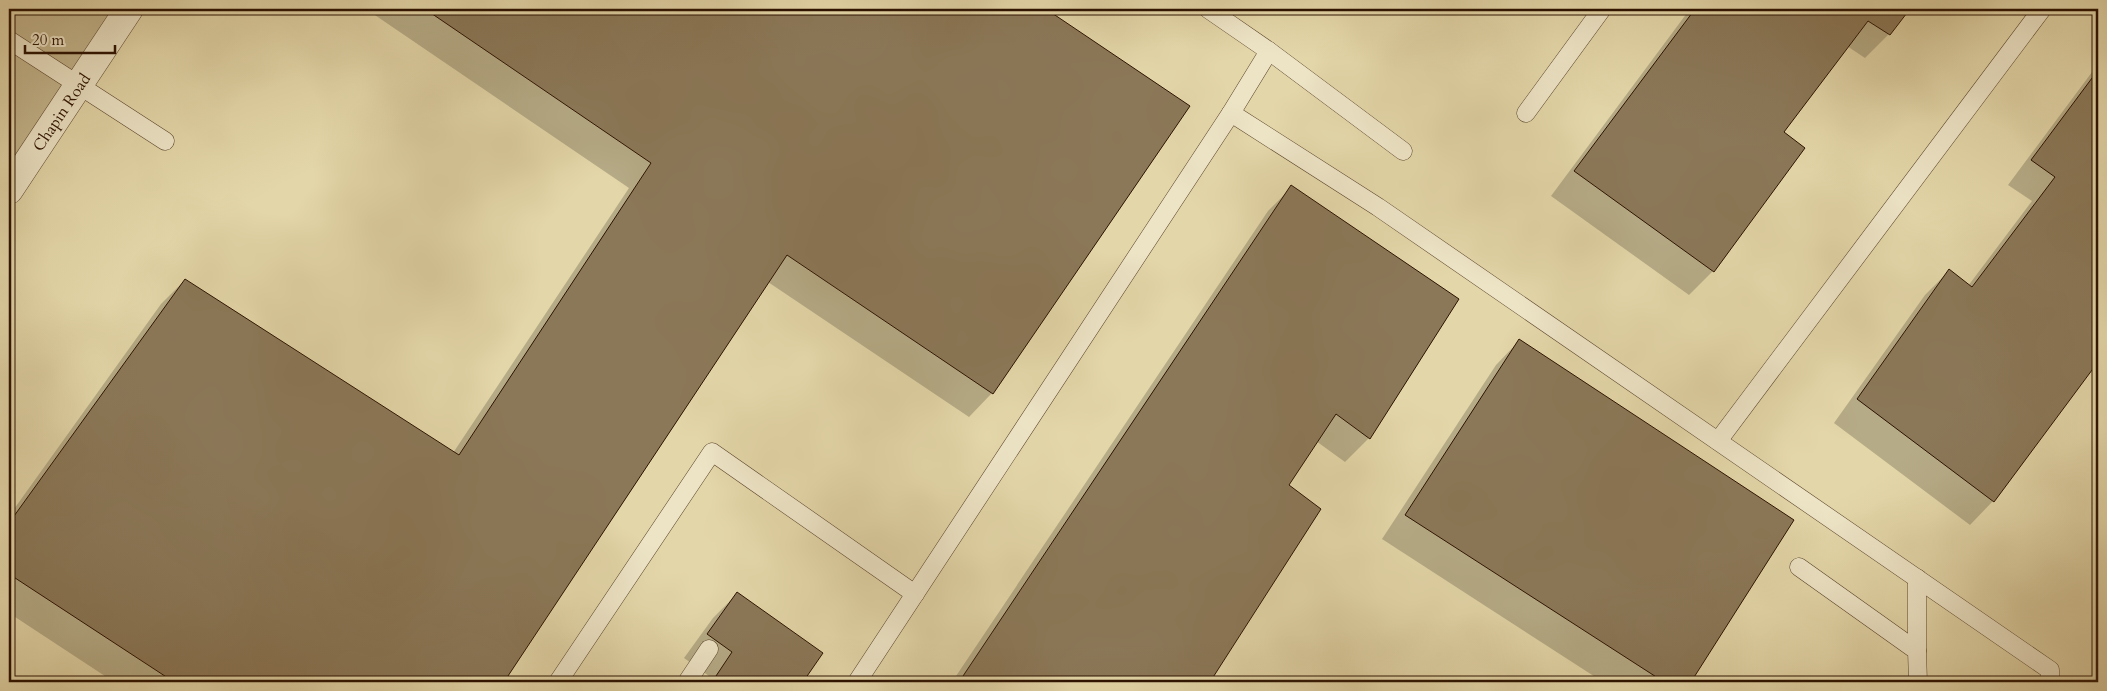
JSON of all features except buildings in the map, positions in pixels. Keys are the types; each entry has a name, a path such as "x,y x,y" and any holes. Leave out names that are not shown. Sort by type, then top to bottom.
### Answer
{"street":[{"name":"Chapin Road","path":"9,190 129,9"}],"lane":[{"path":"1208,9 1269,51 1403,151"},
{"path":"1526,112 1602,9"},
{"path":"1718,441 2042,9"},
{"path":"9,40 165,141"},
{"path":"856,682 1231,113 1269,51"},
{"path":"1231,113 1378,207 2050,670 2050,682"},
{"path":"558,682 712,452 915,594"},
{"path":"1799,567 1918,651"},
{"path":"1917,578 1918,682"},
{"path":"687,682 709,649"}],"shaded area":[{"path":"9,9 122,9 9,169"}]}
